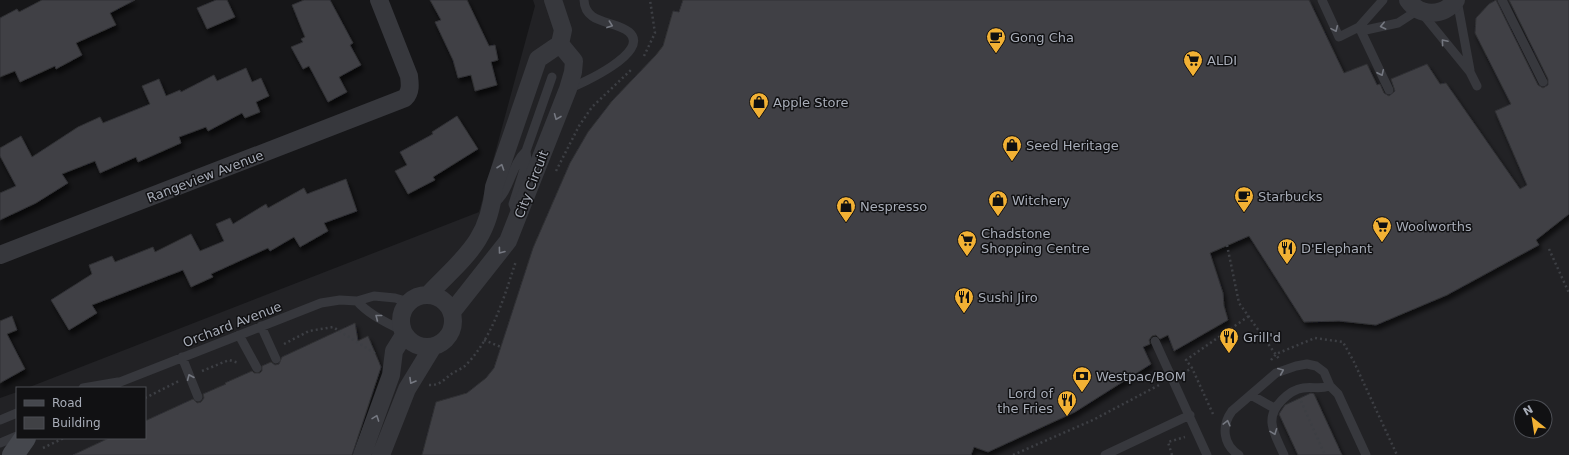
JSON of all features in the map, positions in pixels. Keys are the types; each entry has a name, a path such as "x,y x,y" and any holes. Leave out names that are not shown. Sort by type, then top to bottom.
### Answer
{"street":[{"name":"Rangeview Avenue","path":"0,255 405,98 408,94 410,84 409,76 378,0"},
{"path":"428,295 467,257 483,231 492,205 494,187 538,59 560,44 563,30 562,23 553,0"},
{"path":"1415,7 1438,12 1449,8 1457,0"},
{"name":"City Circuit","path":"452,312 504,248 518,216 568,90 574,61 560,44"},
{"path":"362,455 391,375 394,351 403,332 402,315 409,302 418,297 428,295 443,300 452,312 454,322 452,332 446,341 432,348 407,389 381,455"},
{"path":"403,332 416,346 432,348"},
{"path":"13,455 30,445"}],"lane":[{"path":"568,90 605,71 628,52 633,42 633,37 627,31 601,21 588,12 584,5 584,0"},
{"path":"1322,0 1339,37 1360,29 1398,23 1415,7 1470,72 1477,86"},
{"path":"1360,29 1383,0"},
{"path":"1457,0 1470,72"},
{"path":"1502,0 1543,82"},
{"path":"1360,29 1389,90"},
{"path":"518,216 513,204 527,160 526,151 552,77"},
{"path":"492,205 500,199 519,157 526,151"},
{"name":"Orchard Avenue","path":"112,387 120,382 182,357 326,302 357,301 374,296 395,298 409,302"},
{"path":"357,301 364,309 403,332"},
{"path":"261,326 276,359"},
{"path":"239,335 257,368"},
{"path":"1154,341 1190,415 1207,455"},
{"path":"182,357 198,397"},
{"path":"1239,455 1229,446 1225,434 1227,418 1232,411 1276,373 1307,364 1320,368 1330,386 1338,394 1366,455"},
{"name":"Orchard Avenue","path":"89,387 120,382"},
{"path":"1284,455 1272,425 1272,414 1274,408 1295,390 1305,387 1320,389 1330,386"},
{"path":"1251,395 1274,408"},
{"path":"0,420 16,413"},
{"path":"1105,455 1190,415"},
{"path":"0,443 16,436"}],"path":[{"path":"1227,245 1239,303 1280,360"},
{"path":"1549,249 1569,292"},
{"path":"1213,414 1192,368 1186,360 1249,316"},
{"path":"1276,354 1315,338 1343,342 1354,362 1397,455"},
{"path":"484,340 501,347"},
{"path":"1182,373 1192,368"},
{"path":"1013,455 1093,420 1162,383"},
{"path":"1300,399 1325,455"},
{"path":"1172,455 1168,442 1187,436 1190,441"},
{"path":"30,445 59,439"}],"shaded area":[{"name":"Chadstone Shopping Centre","path":"533,0 1569,0 1569,455 0,455 0,398 16,392 16,439 146,439 146,387 30,387 479,212 535,6"}],"building":[{"path":"42,0 135,0 110,13 116,25 76,43 82,55 56,69 55,66 20,82 15,71 0,77 0,18 17,9 19,12"},
{"path":"216,0 227,0 235,17 207,29 197,8"},
{"path":"304,0 330,0 353,43 350,45 361,65 339,77 347,92 328,102 309,66 303,69 291,47 303,42 301,39 305,37 292,5"},
{"path":"430,0 467,0 489,46 495,45 498,60 491,62 497,85 475,91 471,75 458,78 453,60 435,22 441,20"},
{"name":"Chadstone Shopping Centre","path":"683,0 1309,0 1344,73 1367,64 1377,85 1380,84 1384,93 1389,96 1395,91 1391,79 1427,64 1440,84 1446,83 1520,189 1527,185 1495,111 1511,104 1475,33 1476,18 1489,4 1496,0 1538,85 1543,88 1548,85 1548,79 1509,0 1569,0 1569,214 1536,240 1539,245 1447,295 1376,325 1339,321 1304,322 1249,236 1210,253 1223,293 1224,306 1228,320 1174,351 1168,335 1160,339 1156,335 1152,336 1149,340 1150,344 1143,347 1151,364 1075,412 988,452 974,447 971,455 422,455 436,402 467,393 486,378 494,368 533,248 570,163 588,132 612,101 663,46 673,11 679,12"},
{"path":"246,68 252,82 261,78 269,96 256,102 260,112 245,118 242,113 208,131 206,127 179,137 181,143 138,162 136,157 100,173 95,161 62,174 68,183 36,203 0,220 0,193 16,186 0,156 0,148 21,136 32,157 78,127 100,117 103,123 150,104 142,86 159,79 166,96 180,90 181,92 214,75 217,81"},
{"path":"457,116 478,149 433,177 435,180 408,194 395,171 407,165 400,152 433,134 432,132"},
{"path":"346,179 357,211 324,223 328,231 300,247 294,237 270,251 268,248 211,274 213,277 191,287 183,270 92,305 97,313 69,330 51,300 92,274 89,265 112,256 115,262 153,247 155,252 191,234 200,251 224,241 216,224 230,218 233,224 266,204 268,208 304,188 307,194"},
{"path":"12,316 17,330 7,334 25,369 0,383 0,321"},
{"path":"355,323 358,341 368,336 381,367 352,455 73,455 107,439 146,439 146,421 193,399 197,403 201,402 204,398 203,394 252,371 254,373 260,373 262,371 262,366 271,362 275,365 279,364 282,357"},
{"path":"1311,393 1314,394 1342,455 1298,455 1279,414 1285,405"}],"place":[{"name":"Gong Cha","path":"996,54"},
{"name":"ALDI","path":"1193,77"},
{"name":"Apple Store","path":"759,119"},
{"name":"Seed Heritage","path":"1012,162"},
{"name":"Starbucks","path":"1244,213"},
{"name":"Witchery","path":"998,217"},
{"name":"Nespresso","path":"846,223"},
{"name":"Woolworths","path":"1382,243"},
{"name":"Chadstone Shopping Centre","path":"967,257"},
{"name":"D'Elephant","path":"1287,265"},
{"name":"Sushi Jiro","path":"964,314"},
{"name":"Grill'd","path":"1229,354"},
{"name":"Westpac/BOM","path":"1082,393"},
{"name":"Lord of the Fries","path":"1067,417"}]}
